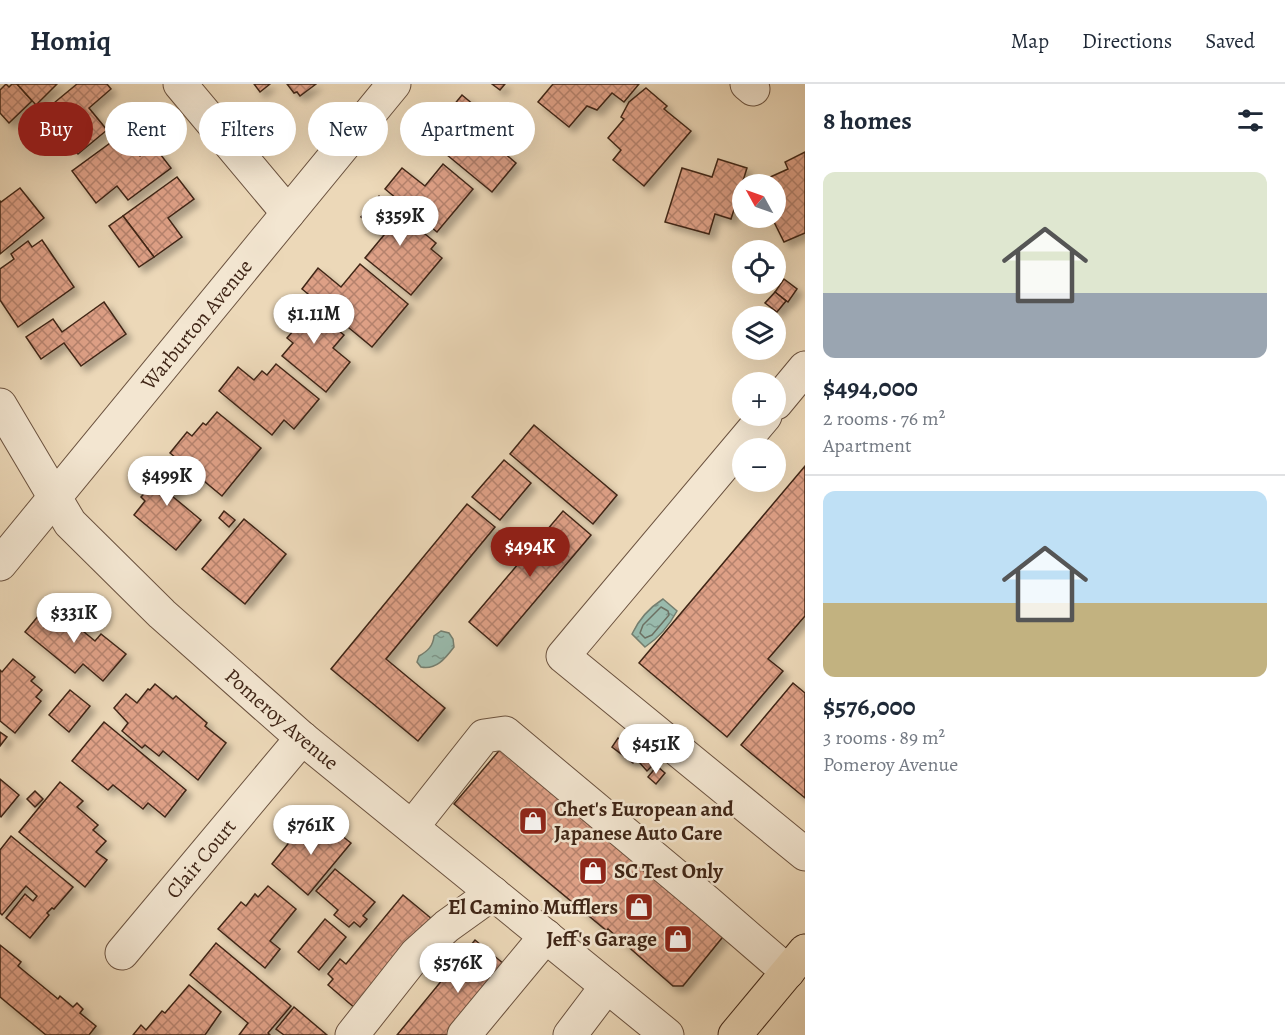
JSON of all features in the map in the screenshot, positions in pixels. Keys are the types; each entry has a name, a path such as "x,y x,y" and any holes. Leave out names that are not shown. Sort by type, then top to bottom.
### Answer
{"main road":[{"path":"735,1035 796,962"}],"street":[{"path":"180,84 288,213"},
{"name":"Warburton Avenue","path":"0,564 394,84"},
{"path":"786,391 805,368"},
{"name":"Pomeroy Avenue","path":"0,405 70,523 162,614 302,738 667,1035"},
{"path":"757,426 563,656 805,854"},
{"path":"411,827 484,736 505,733 707,902 796,962"},
{"name":"Clair Court","path":"122,953 302,738"},
{"path":"352,1035 416,954 447,926 493,893"},
{"path":"464,1035 546,936"},
{"path":"570,1035 607,986"}],"water":[{"path":"663,599 677,611 664,631 645,647 632,634 645,614"},
{"path":"441,631 449,633 454,647 436,665 421,667 417,662 419,656 430,648 434,636"}],"building":[{"path":"6,84 9,87 17,84 32,101 18,102 18,114 9,123 0,113 0,90"},
{"path":"17,84 57,84 39,102 33,102"},
{"path":"77,84 107,84 111,89 93,105 93,102 55,102"},
{"path":"254,84 270,84 260,92"},
{"path":"287,84 316,84 300,96 297,92 294,93"},
{"path":"492,84 505,84 500,90"},
{"path":"553,84 639,84 624,102 612,93 597,110 587,106 569,127 538,102"},
{"path":"646,88 667,106 664,109 691,131 644,186 613,160 621,150 608,138 624,119 621,117 629,102"},
{"path":"462,95 470,102 456,102"},
{"path":"93,113 105,128 105,132 93,142"},
{"path":"105,147 105,156 162,156 171,168 128,200 117,186 96,203 72,171"},
{"path":"805,152 805,233 786,241 783,240 777,228 786,228 786,174 777,174 788,169 785,162"},
{"path":"448,156 508,156 516,163 492,192"},
{"path":"718,159 747,168 745,174 732,174 731,219 715,214 709,234 665,222 682,168 712,177"},
{"path":"443,164 473,189 437,232 385,189 402,168 425,186"},
{"path":"177,177 194,199 168,218 182,237 154,257 123,216"},
{"path":"20,188 44,218 0,254 0,201"},
{"path":"379,196 436,243 431,249 442,258 411,295 365,258 384,235 361,217"},
{"path":"123,216 154,257 139,267 109,226"},
{"path":"42,240 74,287 18,327 0,300 0,269 14,259 11,254 28,241 32,247"},
{"path":"360,264 408,304 372,347 302,289 318,268 341,287"},
{"path":"786,281 797,289 788,302 778,294 786,294"},
{"path":"773,294 777,294 786,301 782,306 769,306 765,303"},
{"path":"298,297 344,335 333,348 350,362 326,392 282,356 293,343 287,338 294,330 280,319"},
{"path":"104,302 126,334 81,366 64,343 41,359 26,337 53,319 62,332"},
{"path":"276,364 319,399 294,429 284,420 272,435 219,391 238,367 254,380 262,371 267,375"},
{"path":"217,412 261,448 222,496 170,453 187,432 192,436"},
{"path":"534,425 617,495 593,524 510,454"},
{"path":"164,460 186,479 172,496 201,520 176,550 134,515 145,501 141,497 152,485 147,481"},
{"path":"504,460 531,483 500,520 472,497"},
{"path":"805,466 805,616 768,659 783,671 727,737 639,663 783,492 786,492 786,489"},
{"path":"467,504 495,527 386,659 445,708 418,741 331,669"},
{"path":"224,511 235,520 229,527 219,518"},
{"path":"563,511 591,535 497,646 469,622"},
{"path":"244,519 286,554 245,604 202,569"},
{"path":"49,603 95,641 101,634 126,654 103,681 83,664 75,673 25,632"},
{"path":"13,659 35,677 31,681 42,690 36,697 41,701 15,733 0,721 0,670 2,672"},
{"path":"793,683 805,693 805,798 741,745"},
{"path":"155,684 173,699 176,696 207,723 205,726 226,743 198,780 163,751 159,756 145,745 142,748 122,731 128,723 114,708 126,694 137,703"},
{"path":"70,690 90,706 69,732 49,715"},
{"path":"104,722 186,790 165,817 148,803 143,809 113,785 108,790 72,761"},
{"path":"0,732 7,737 0,746"},
{"path":"618,738 640,754 633,763 612,747"},
{"path":"503,746 726,933 683,986 673,986 608,929 607,931 454,804"},
{"path":"646,755 654,764 647,771 639,762"},
{"path":"657,766 665,773 656,784 648,777"},
{"path":"0,779 19,795 1,817 0,816"},
{"path":"60,782 83,801 77,807 98,825 93,830 106,841 96,852 107,860 85,887 19,832"},
{"path":"35,791 43,799 35,807 27,799"},
{"path":"322,820 351,843 308,895 272,864 295,835 300,839 309,829 312,832"},
{"path":"11,836 73,887 54,909 52,908 47,913 49,915 30,938 6,918 25,894 33,901 37,896 26,886 2,915 0,913 0,850"},
{"path":"335,869 375,902 363,916 367,919 360,927 354,922 349,927 334,915 338,910 316,891"},
{"path":"268,886 296,909 270,941 280,949 265,968 218,929 241,902 246,906 255,894 258,897"},
{"path":"403,895 438,924 363,1015 328,985 333,979 328,974 340,959 346,964"},
{"path":"325,919 346,937 319,970 298,952"},
{"path":"475,940 510,969 456,1035 397,1035"},
{"path":"216,943 291,1006 268,1033 270,1035 239,1035 248,1023 190,975"},
{"path":"0,945 21,962 18,966 58,999 60,996 73,1007 77,1003 83,1009 80,1013 96,1026 89,1035 46,1035 0,997"},
{"path":"189,985 221,1012 205,1035 133,1035 141,1025 146,1030 162,1011 165,1013"},
{"path":"294,1007 327,1035 284,1035 276,1029"}],"place":[{"name":"Chet's European and Japanese Auto Care","path":"533,821"},
{"name":"SC Test Only","path":"593,871"},
{"name":"El Camino Mufflers","path":"639,907"},
{"name":"Jeff's Garage","path":"678,939"}]}
